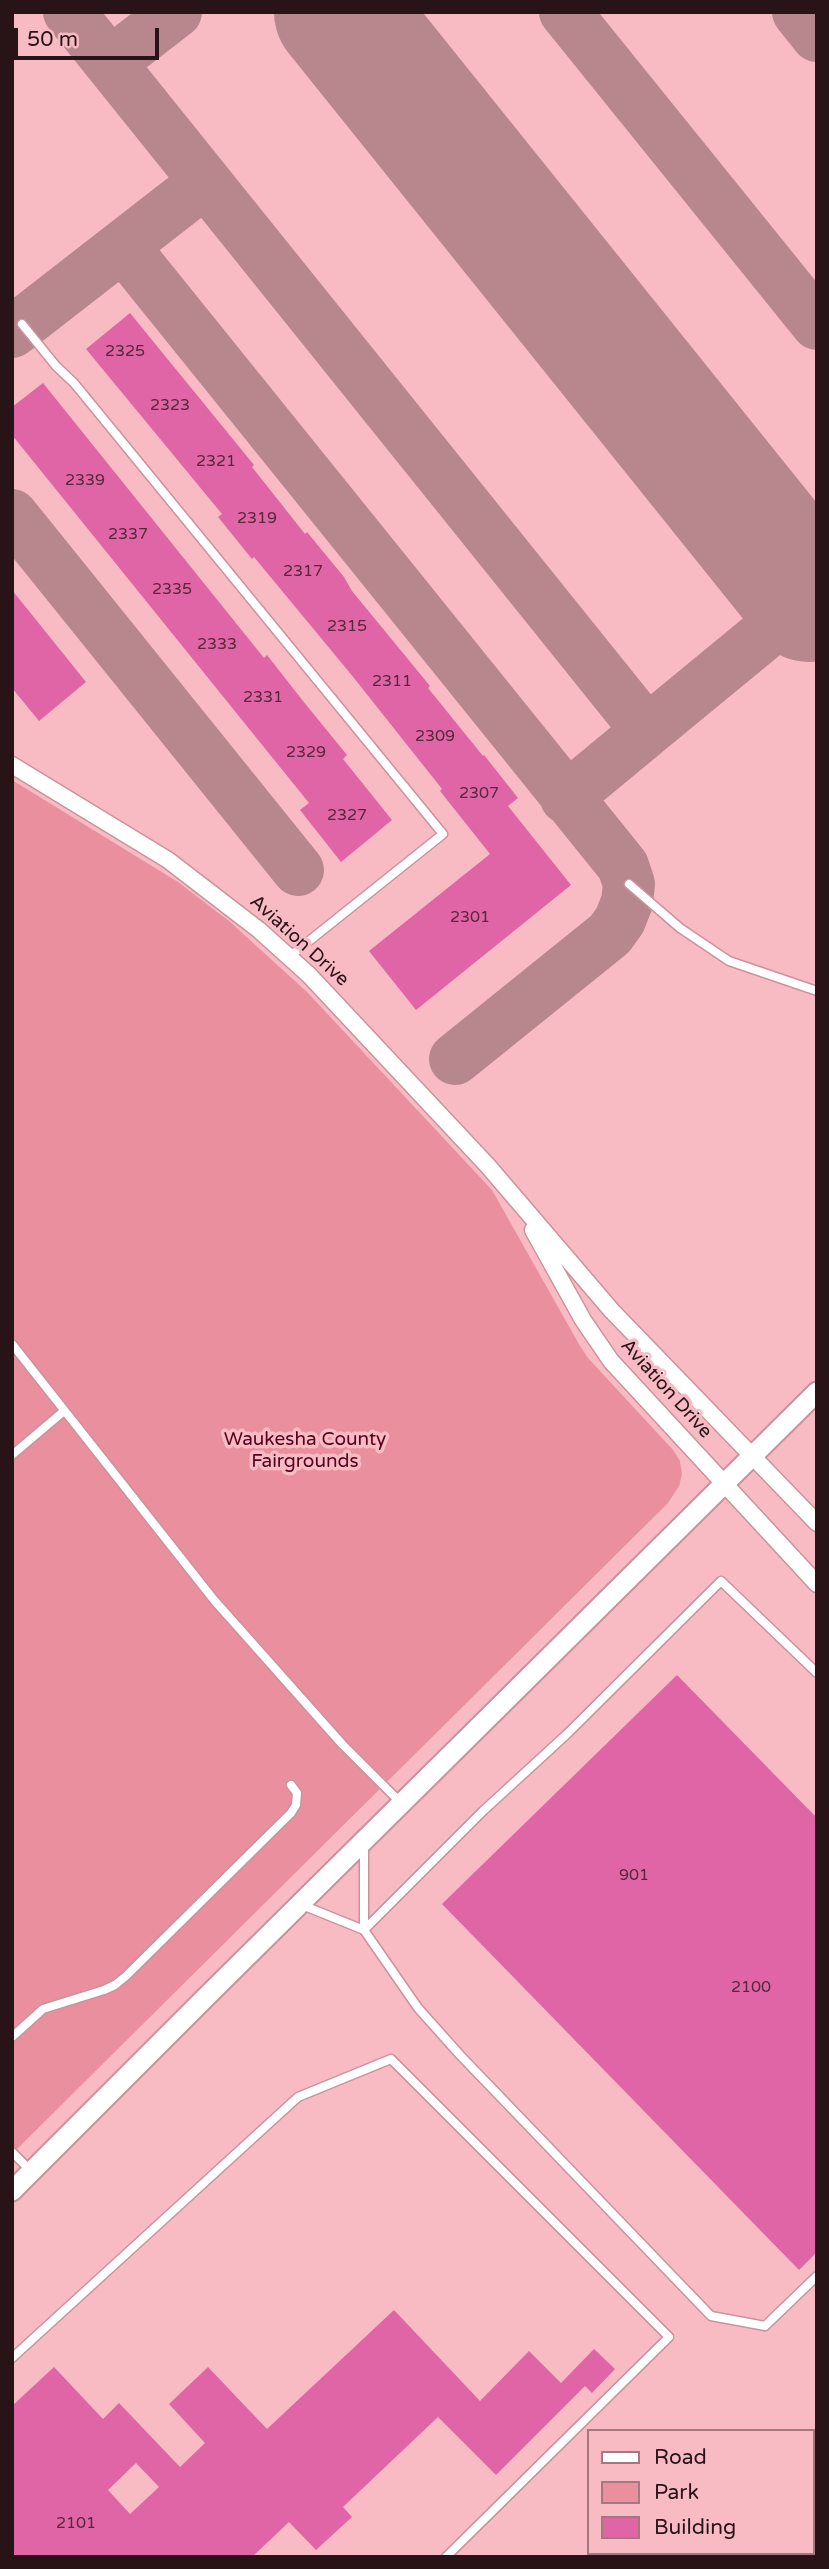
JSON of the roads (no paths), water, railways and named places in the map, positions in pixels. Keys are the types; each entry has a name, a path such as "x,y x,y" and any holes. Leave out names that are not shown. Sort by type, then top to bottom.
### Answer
{"street":[{"name":"Aviation Drive","path":"12,765 168,860 217,896 289,957 359,1026 516,1198 612,1311 817,1523"},
{"name":"Aviation Drive","path":"516,1198 597,1342 611,1361 817,1584"},
{"path":"12,2191 817,1392"}],"lane":[{"path":"22,324 56,366 74,383 443,834 289,957"},
{"path":"629,884 680,928 729,961 817,991"},
{"path":"12,1344 214,1600 342,1744 401,1803"},
{"path":"12,1455 64,1411"},
{"path":"363,1930 721,1581 817,1673"},
{"path":"12,2037 43,2009 104,1990 121,1980 291,1813 296,1805 296,1793 291,1785"},
{"path":"363,1930 364,1839"},
{"path":"299,1904 363,1930 418,2008 451,2046 711,2316 765,2326 817,2276"},
{"path":"12,2358 298,2097 391,2059 669,2337 446,2557"},
{"path":"12,2152 32,2172"}],"park label":[{"name":"Waukesha County Fairgrounds","path":"305,1451"}]}
